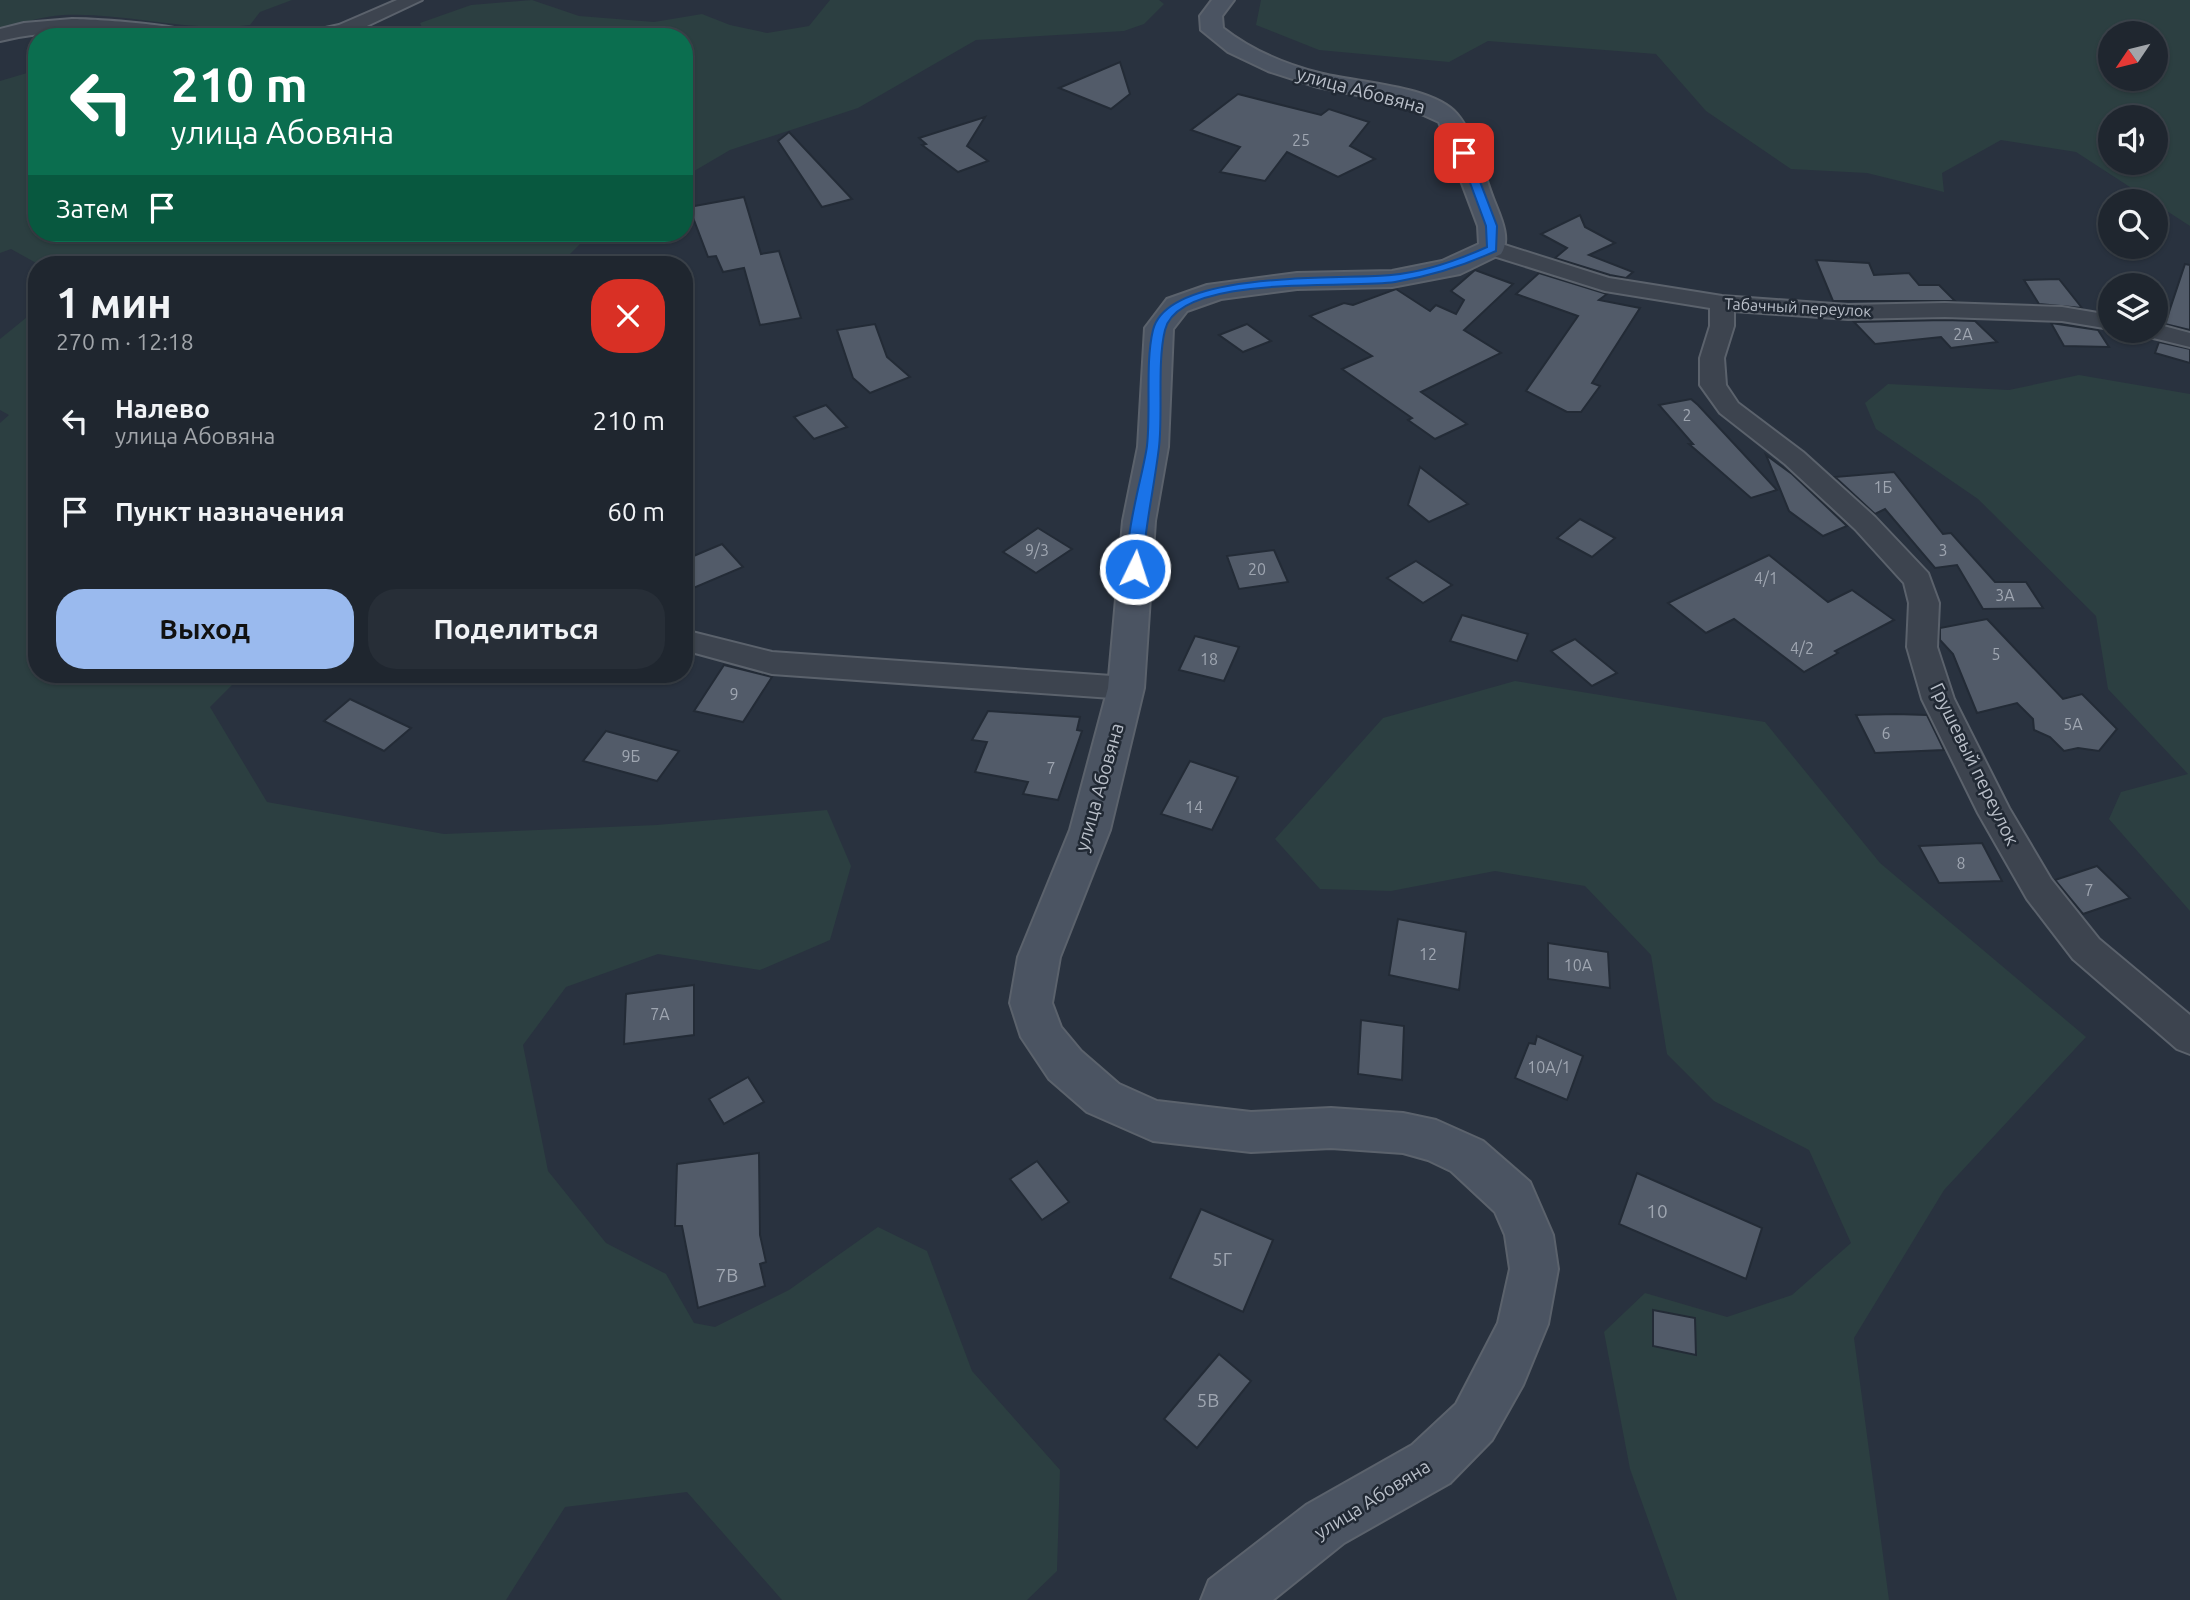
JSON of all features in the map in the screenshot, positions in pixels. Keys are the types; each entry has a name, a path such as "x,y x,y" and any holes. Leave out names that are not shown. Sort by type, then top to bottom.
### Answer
{"street":[{"path":"347,28 412,0"},
{"name":"улица Абовяна","path":"1223,0 1211,16 1212,30 1230,45 1262,61 1318,80 1425,105 1447,117 1492,226 1492,248 1450,268 1392,279 1297,281 1217,291 1177,304 1159,328 1153,447 1139,521 1126,688 1090,830 1038,957 1031,1003 1043,1037 1065,1065 1103,1098 1153,1121 1251,1132 1331,1128 1379,1131 1436,1141 1467,1156 1513,1197 1529,1235 1534,1269 1523,1324 1504,1367 1474,1422 1431,1464 1325,1524 1229,1600"},
{"path":"29,28 49,23 101,24 129,28"},
{"path":"0,35 28,28"},
{"name":"Табачный переулок","path":"1492,248 1605,284 1722,303 1848,312 1945,310 2062,314 2098,320"},
{"name":"Грушевый переулок","path":"1722,303 1722,326 1712,358 1713,385 1729,408 1794,458 1855,514 1918,580 1924,603 1922,647 1938,699 1995,813 2033,878 2086,949 2190,1038"},
{"path":"2168,334 2190,340"},
{"path":"693,642 772,663 1126,688"}],"shaded area":[{"path":"0,0 292,0 260,12 250,25 180,25 110,16 63,15 0,28"},
{"path":"532,0 579,16 654,22 702,14 730,25 767,33 809,26 830,0 1159,0 1164,4 1144,24 1124,31 976,40 858,108 730,150 693,172 693,28 422,28 420,23 471,5"},
{"path":"1261,0 2190,0 2190,226 2168,212 2168,189 2133,189 2111,175 2168,175 2168,105 2098,105 2098,166 2076,152 2001,140 1942,173 1944,192 1867,173 1791,169 1706,111 1656,54 1488,41 1449,62 1319,50 1256,25"},
{"path":"28,73 28,242 582,242 568,256 28,256 28,258 11,249 0,253 0,81"},
{"path":"28,316 28,683 234,683 210,707 267,802 444,834 657,825 827,810 851,866 830,940 760,970 658,954 566,987 523,1045 548,1171 606,1243 666,1274 694,1323 715,1327 789,1290 878,1227 927,1251 972,1371 1060,1470 1057,1571 1027,1600 782,1600 687,1492 565,1507 506,1600 0,1600 0,423 9,415 0,410 0,339"},
{"path":"2079,375 2190,394 2190,911 2109,819 2121,792 2188,774 2108,689 2096,616 1978,499 1876,429 1865,403 1888,384 2009,390"},
{"path":"1515,681 1765,722 1880,863 2086,1037 1944,1190 1854,1338 1889,1600 1677,1600 1630,1469 1604,1332 1645,1293 1727,1317 1792,1295 1851,1243 1809,1150 1714,1101 1667,1054 1651,955 1585,886 1495,871 1391,891 1320,889 1275,839 1383,718"}],"building":[{"path":"1120,62 1130,94 1111,109 1059,88"},
{"path":"1238,94 1321,115 1329,109 1369,122 1350,146 1375,159 1338,177 1287,152 1265,181 1220,172 1240,147 1191,130"},
{"path":"985,117 967,146 988,161 958,172 922,145 926,144 919,138"},
{"path":"789,132 852,199 822,207 778,141"},
{"path":"744,197 761,254 779,251 801,318 760,325 744,268 723,272 716,256 708,257 693,218 693,206"},
{"path":"1580,215 1585,227 1615,243 1589,255 1633,272 1626,278 1555,258 1567,248 1541,234"},
{"path":"1816,260 1869,263 1874,275 1909,273 1919,285 1939,285 1955,301 1833,301"},
{"path":"2185,264 2190,265 2190,330 2168,325 2168,315"},
{"path":"1475,270 1513,284 1464,330 1501,353 1421,392 1467,424 1435,439 1408,420 1412,418 1342,369 1372,356 1310,316 1344,303 1353,305 1396,289 1430,311 1436,305 1456,314 1464,300 1451,291"},
{"path":"1539,273 1607,294 1599,300 1640,308 1592,383 1600,386 1581,412 1567,412 1526,391 1578,316 1516,294"},
{"path":"2059,279 2082,308 2039,304 2024,280"},
{"path":"1975,321 1997,342 1951,348 1941,337 1875,344 1854,322"},
{"path":"2051,323 2098,330 2098,343 2106,343 2109,347 2064,346"},
{"path":"875,324 887,357 910,377 870,393 853,378 837,330"},
{"path":"1247,324 1271,341 1243,352 1219,335"},
{"path":"2159,343 2190,349 2190,363 2155,353"},
{"path":"1691,399 1777,490 1751,498 1689,444 1693,444 1659,405"},
{"path":"826,405 847,427 814,439 794,417"},
{"path":"1766,455 1792,474 1847,526 1823,536 1789,511"},
{"path":"1420,467 1468,504 1429,522 1408,505"},
{"path":"1894,472 1943,534 1951,533 1995,582 2026,582 2043,608 1983,609 1957,565 1935,568 1885,509 1875,514 1835,477"},
{"path":"1580,519 1615,538 1592,557 1557,538"},
{"path":"1038,528 1072,549 1036,573 1003,552"},
{"path":"722,544 743,567 693,588 693,556"},
{"path":"1274,550 1288,582 1239,589 1227,556"},
{"path":"1769,555 1828,602 1852,590 1894,620 1835,651 1838,653 1804,672 1734,619 1706,633 1668,603"},
{"path":"1416,561 1452,585 1423,603 1387,578"},
{"path":"1462,615 1528,634 1517,661 1450,641"},
{"path":"1987,619 2063,699 2082,694 2117,729 2099,751 2078,748 2064,751 2050,737 2034,730 2033,719 2017,703 1977,713 1953,654 1940,640 1940,628"},
{"path":"1195,636 1239,647 1224,681 1179,670"},
{"path":"1575,639 1617,673 1592,686 1551,651"},
{"path":"724,665 772,677 743,722 694,711"},
{"path":"350,699 411,728 384,751 324,721"},
{"path":"988,711 1080,717 1077,730 1082,731 1058,800 1023,794 1028,782 975,772 987,742 972,740"},
{"path":"1856,715 1927,715 1944,750 1875,753"},
{"path":"606,731 679,751 657,781 583,761"},
{"path":"1190,761 1238,777 1212,830 1161,814"},
{"path":"1982,843 2002,881 1939,883 1919,846"},
{"path":"2097,866 2130,898 2083,914 2055,880"},
{"path":"1398,919 1466,932 1459,990 1389,975"},
{"path":"1548,943 1608,952 1610,988 1548,979"},
{"path":"694,985 694,1035 624,1044 626,994"},
{"path":"1361,1020 1404,1026 1402,1080 1358,1074"},
{"path":"1537,1036 1583,1056 1567,1100 1515,1078 1529,1043 1535,1044"},
{"path":"748,1077 764,1102 724,1124 709,1099"},
{"path":"759,1153 760,1235 766,1262 760,1264 765,1286 698,1308 682,1226 675,1226 677,1164"},
{"path":"1037,1161 1069,1202 1042,1220 1010,1179"},
{"path":"1637,1173 1762,1228 1746,1279 1619,1224"},
{"path":"1201,1209 1273,1240 1243,1312 1170,1278"},
{"path":"1653,1310 1695,1318 1696,1355 1653,1346"},
{"path":"1219,1354 1251,1381 1197,1448 1164,1419"}],"route":[{"path":"1135,569 1139,521 1153,447 1159,328 1177,304 1217,291 1297,281 1392,279 1450,268 1492,248 1492,226 1464,153"}]}
